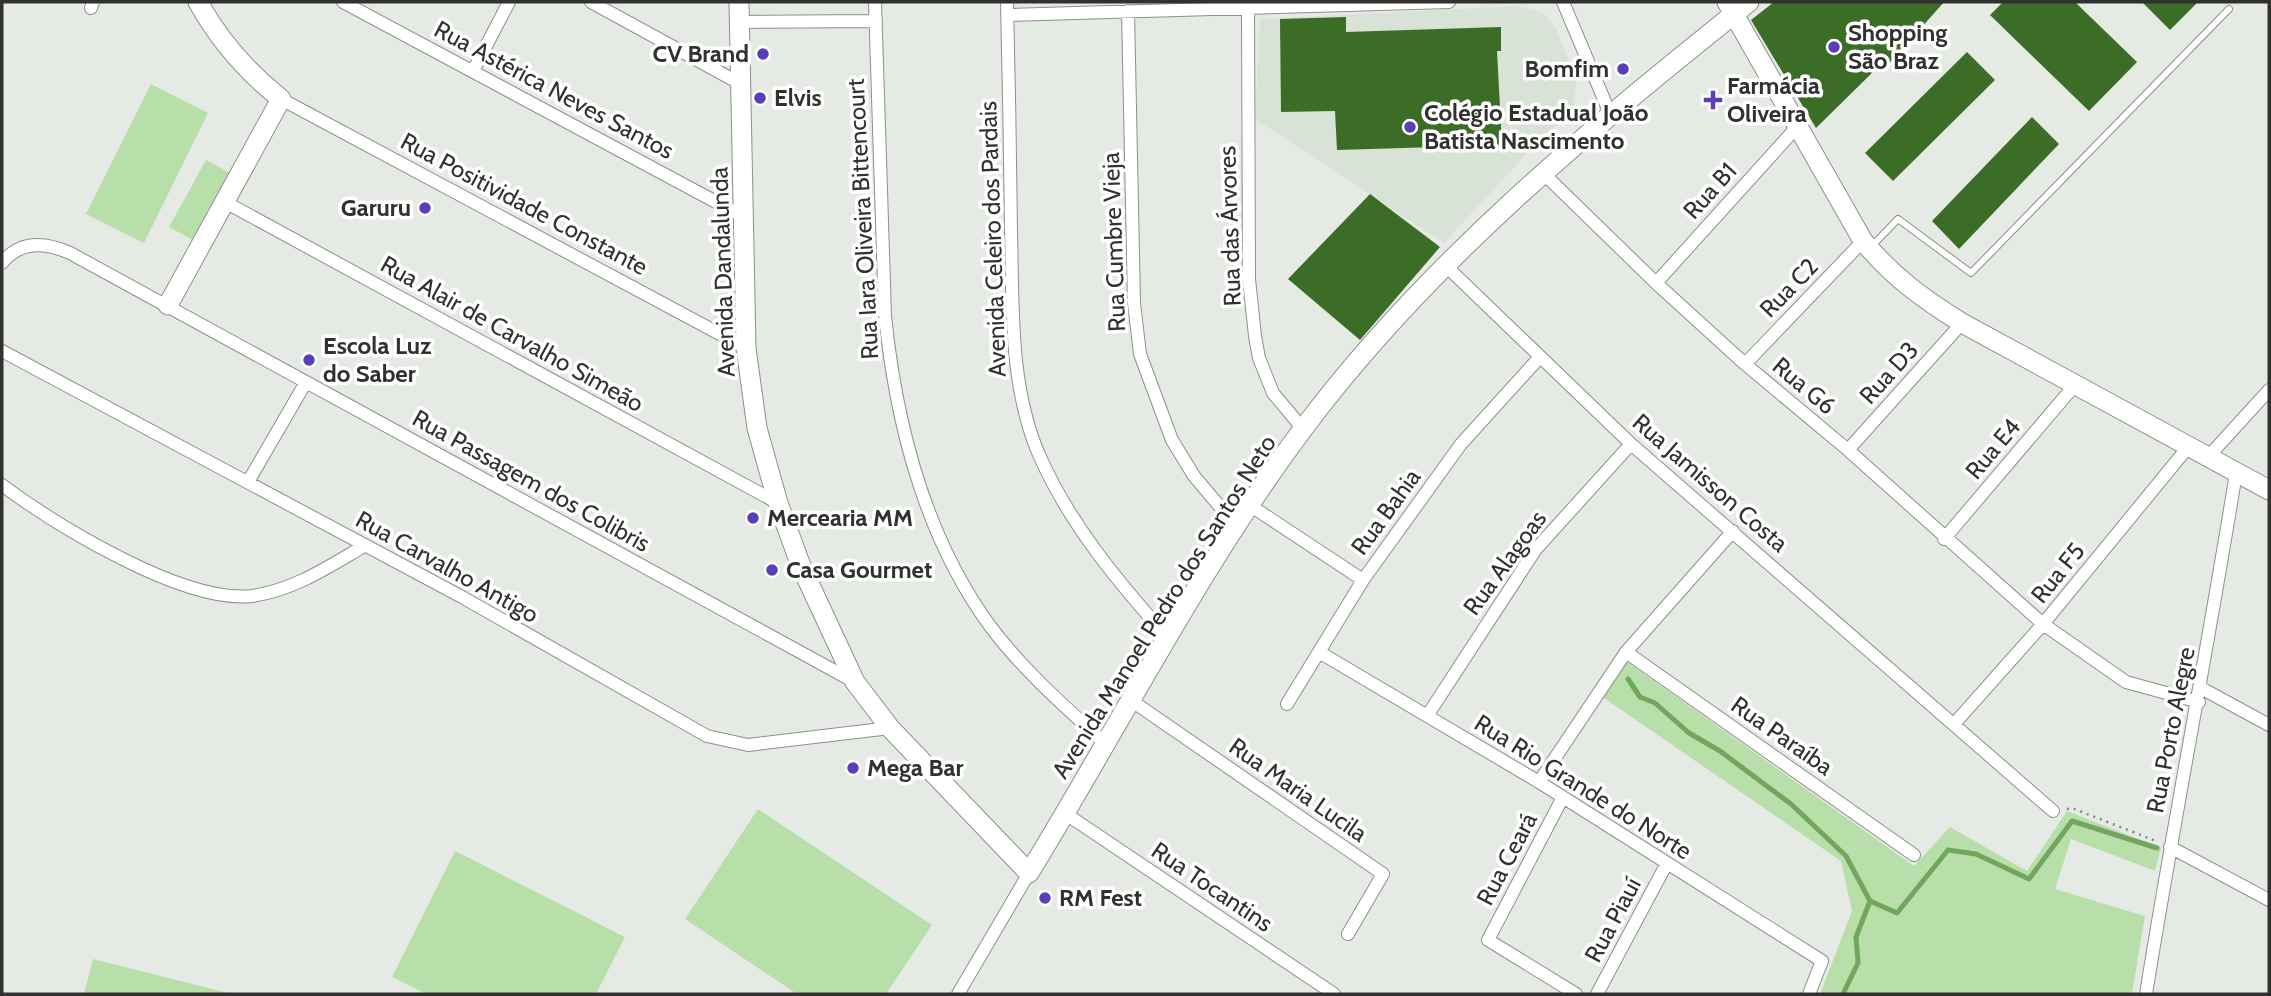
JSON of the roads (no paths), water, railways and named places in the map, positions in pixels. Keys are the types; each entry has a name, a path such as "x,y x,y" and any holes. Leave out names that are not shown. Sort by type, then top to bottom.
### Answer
{"street":[{"path":"168,306 281,99 256,79 234,55 198,2"},
{"name":"Rua Astérica Neves Santos","path":"343,2 744,217"},
{"path":"473,71 509,2"},
{"path":"591,2 741,84"},
{"name":"Avenida Dandalunda","path":"739,2 746,348 757,428 778,503 802,566 855,682 890,728 1029,873"},
{"name":"Rua Iara Oliveira Bittencourt","path":"875,2 885,316 890,367 914,468 950,559 990,625 1051,694 1106,744"},
{"path":"1007,8 1128,11 1450,2"},
{"path":"1563,2 1611,116"},
{"name":"Avenida Manoel Pedro dos Santos Neto","path":"1029,873 1237,527 1303,429 1370,348 1446,266 1544,174 1730,8 1749,2"},
{"name":"Rua das Árvores","path":"1248,7 1250,279 1255,336 1259,358 1273,393 1303,429"},
{"name":"Avenida Celeiro dos Pardais","path":"1007,8 1013,310 1017,374 1026,416 1040,456 1082,530 1110,573 1169,639"},
{"path":"1730,8 1796,128 1867,245 1906,286 1962,323 2074,386 2269,490"},
{"name":"Rua Cumbre Vieja","path":"1128,11 1134,303 1140,354 1172,440 1194,476 1237,527"},
{"path":"740,22 876,21"},
{"name":"Rua Positividade Constante","path":"281,99 746,348"},
{"name":"Rua B1","path":"1656,283 1796,128"},
{"name":"Rua G6","path":"1544,174 1656,283 1745,364 1848,450 1944,539 2043,624 2126,682 2199,702"},
{"name":"Rua Alair de Carvalho Simeão","path":"225,202 778,503"},
{"name":"Rua Passagem dos Colibris","path":"2,263 15,250 36,244 71,253 855,682"},
{"name":"Rua C2","path":"1745,364 1867,245"},
{"name":"Rua Jamisson Costa","path":"1446,266 1539,359 1631,444 2053,811"},
{"name":"Rua D3","path":"1848,450 1962,323"},
{"name":"Rua Carvalho Antigo","path":"2,351 462,597 707,736 748,745 890,728"},
{"name":"Rua Bahia","path":"1287,705 1363,580 1461,443 1539,359"},
{"path":"248,482 306,382"},
{"name":"Rua E4","path":"1944,539 2074,386"},
{"path":"2208,457 2269,390"},
{"name":"Rua Alagoas","path":"1427,716 1536,549 1631,444"},
{"name":"Rua F5","path":"1955,723 2043,624 2189,446"},
{"name":"Rua Porto Alegre","path":"2146,994 2170,847 2199,702 2236,473"},
{"path":"2,485 68,528 147,569 193,589 219,595 251,596 279,590 306,580 364,546"},
{"path":"1251,506 1363,580"},
{"path":"1539,782 1626,652 1733,531"},
{"name":"Rua Rio Grande do Norte","path":"1319,652 1539,782 1822,961 1809,994"},
{"name":"Rua Paraíba","path":"1626,652 1914,855"},
{"path":"2201,688 2269,725"},
{"name":"Rua Maria Lucila","path":"1132,701 1383,874 1348,934"},
{"name":"Rua Ceará","path":"1563,797 1488,940 1576,994"},
{"name":"Rua Tocantins","path":"1066,814 1334,994"},
{"path":"2170,847 2269,900"},
{"name":"Rua Piauí","path":"1597,994 1666,864"},
{"path":"958,994 1029,873"}],"lane":[{"path":"1867,245 1898,219 1971,273 2229,9"}],"waterway":[{"path":"1628,679 1640,697 1655,703 1689,733 1720,751 1791,804 1846,856 1870,901 1856,937 1858,963 1843,994"},
{"path":"1870,901 1897,913 1948,850 1976,854 2029,879 2072,821 2157,848"}],"place":[{"name":"Shopping São Braz","path":"1834,47"},
{"name":"CV Brand","path":"763,54"},
{"name":"Bomfim","path":"1623,69"},
{"name":"Elvis","path":"760,98"},
{"name":"Farmácia Oliveira","path":"1713,100"},
{"name":"Colégio Estadual João Batista Nascimento","path":"1410,127"},
{"name":"Garuru","path":"425,208"},
{"name":"Escola Luz do Saber","path":"309,360"},
{"name":"Mercearia MM","path":"753,518"},
{"name":"Casa Gourmet","path":"772,570"},
{"name":"Mega Bar","path":"853,768"},
{"name":"RM Fest","path":"1045,898"}]}
